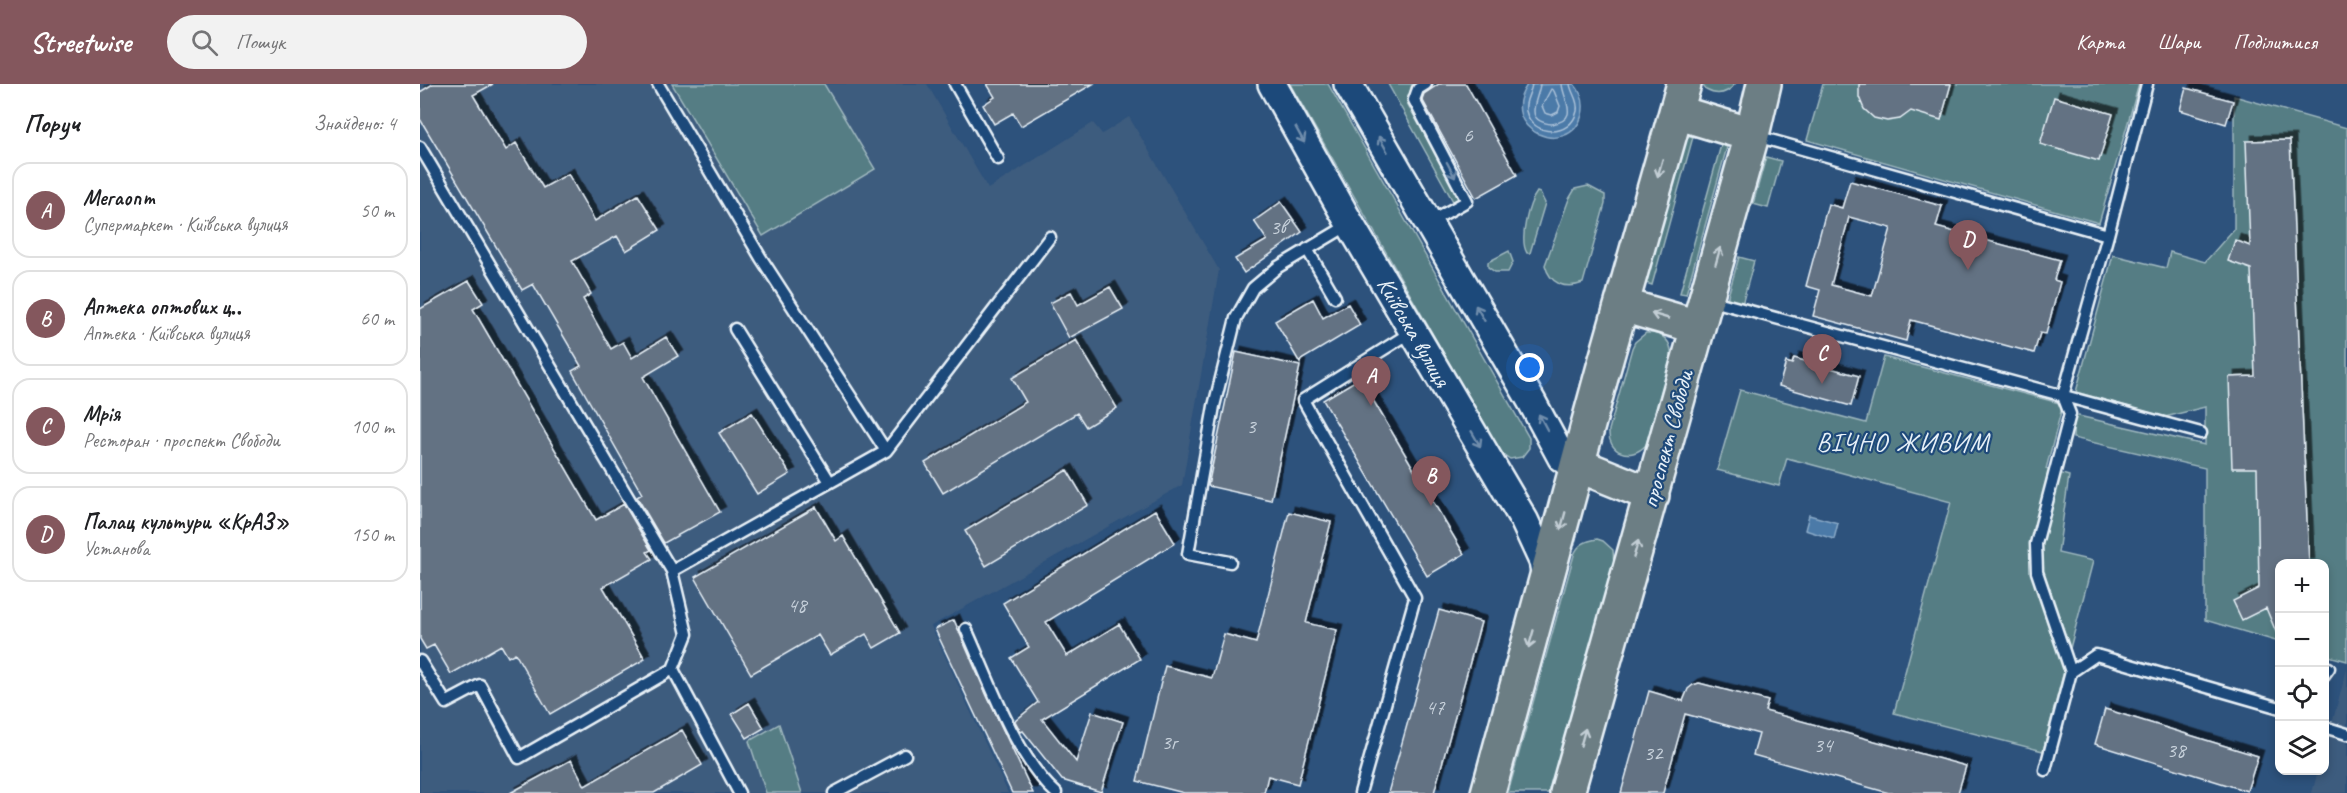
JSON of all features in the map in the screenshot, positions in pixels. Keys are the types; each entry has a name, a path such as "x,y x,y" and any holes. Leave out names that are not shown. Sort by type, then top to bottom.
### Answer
{"highway":[{"name":"проспект Свободи","path":"1567,793 1652,495 1752,135 1764,84"},
{"path":"1488,793 1680,98 1752,135"},
{"path":"1622,305 1702,313"},
{"path":"1578,465 1652,495"}],"main road":[{"name":"Київська вулиця","path":"1272,84 1350,224 1524,520 1543,561 1547,582"},
{"path":"1348,84 1562,458 1578,465"}],"lane":[{"path":"658,84 761,258 886,451"},
{"path":"955,84 998,159"},
{"path":"1426,84 1418,89 1414,100 1467,201 1428,223"},
{"path":"2045,770 2071,672 2037,572 2036,544 2070,414 2063,396 2147,84"},
{"path":"1752,135 2108,235"},
{"path":"420,147 672,571 687,634 674,669 519,758 480,685 446,704 420,661"},
{"path":"1230,562 1188,554 1214,406 1236,318 1253,288 1278,267 1350,224"},
{"path":"672,571 886,451 1050,237"},
{"path":"1307,249 1335,297"},
{"path":"1702,313 2063,396 2201,433"},
{"path":"735,329 830,482"},
{"path":"1360,793 1415,598 1303,400 1413,331"},
{"path":"966,629 1021,749 1042,780 1056,793"},
{"path":"2071,672 2096,655 2275,706"},
{"path":"674,669 740,793"},
{"path":"2329,728 2347,734"},
{"path":"834,793 905,755"}],"shaded area":[{"path":"420,84 927,84 988,189 1093,123 1102,134 1129,117 1219,270 1182,485 931,626 1008,793 420,793"},
{"path":"2347,669 2347,793 2312,793 2317,775 2329,775 2329,734"}],"green space":[{"path":"672,84 824,84 875,169 763,236"},
{"path":"1290,84 1328,84 1529,438 1529,448 1522,457 1510,459 1500,452"},
{"path":"1388,84 1412,84 1407,103 1455,189 1458,199 1454,203"},
{"path":"1702,84 1735,84 1729,90 1718,93 1706,90"},
{"path":"1823,84 2139,84 2099,223 1807,140"},
{"path":"2234,96 2347,128 2347,661 2329,656 2329,559 2275,559 2275,641 2205,620 2205,468 2073,438 2074,415 2205,445 2205,407 2165,417 2076,392 2113,255 2166,268 2170,252 2205,262 2234,229"},
{"path":"1687,135 1693,137 1652,285 1646,283"},
{"path":"1721,145 1727,147 1686,294 1680,293"},
{"path":"1766,157 1781,161 1768,208 1753,204"},
{"path":"1588,186 1605,195 1605,204 1583,283 1570,286 1559,284 1547,272 1545,265 1569,199 1575,189"},
{"path":"1537,192 1540,193 1545,203 1530,253 1527,253 1524,231"},
{"path":"1509,251 1513,262 1508,272 1495,272 1488,267 1488,262"},
{"path":"1739,257 1754,261 1741,308 1726,303"},
{"path":"1646,333 1657,334 1666,339 1670,347 1671,358 1646,445 1640,450 1627,454 1616,449 1612,444 1609,430 1632,348 1635,342"},
{"path":"1884,357 2063,404 2046,469 2069,476 2058,553 2093,561 2043,751 1894,713 1951,502 1787,458 1779,486 1717,470 1740,390 1866,423"},
{"path":"1597,539 1613,550 1614,565 1550,793 1508,793 1574,555 1583,544"},
{"path":"779,724 802,793 766,793 749,741"}],"water":[{"path":"1574,84 1583,102 1582,115 1575,128 1564,136 1551,137 1538,134 1527,126 1521,115 1520,101 1527,85"},
{"path":"1809,515 1838,523 1834,539 1805,530"}],"building":[{"path":"433,84 493,84 473,95 506,150 516,143 543,188 568,174 595,221 638,195 660,230 626,251 617,236 572,261 591,294 583,299 611,349 623,342 632,358 666,337 678,356 643,377 720,512 664,543 637,497 642,494 572,371 581,366 533,284 522,290 420,119 420,92"},
{"path":"987,84 1093,84 1021,126 1013,113 994,124 983,105 995,97"},
{"path":"1439,84 1466,84 1517,175 1476,198 1422,99 1424,94"},
{"path":"1859,84 1951,84 1941,120 1911,111 1900,119 1887,121 1874,118 1864,109 1859,97"},
{"path":"2186,88 2233,101 2226,124 2180,110"},
{"path":"2054,97 2113,114 2099,161 2040,144"},
{"path":"2290,140 2309,559 2275,559 2275,629 2266,608 2242,620 2233,601 2259,588 2257,468 2232,468 2229,377 2255,376 2251,269 2228,261 2235,240 2250,246 2246,141"},
{"path":"1850,181 1942,206 1936,227 2060,260 2054,280 2060,282 2046,334 2040,333 2034,353 1911,320 1906,341 1813,316 1820,290 1806,286 1828,204 1842,208","holes":["1849,217 1891,228 1872,296 1831,285"]},
{"path":"1281,202 1302,232 1244,273 1235,259 1267,240 1254,221"},
{"path":"469,281 483,303 473,309 596,520 624,504 651,550 647,552 652,559 603,587 645,659 550,714 515,653 508,657 501,645 451,674 434,645 426,649 420,639 420,309"},
{"path":"1110,287 1123,309 1069,338 1050,303 1071,292 1078,305"},
{"path":"1313,299 1323,318 1348,304 1360,325 1301,360 1300,363 1275,321"},
{"path":"1076,340 1117,408 1086,427 1077,413 943,493 925,463 1026,402 1012,378"},
{"path":"1236,352 1300,366 1271,500 1208,486"},
{"path":"1794,358 1859,376 1851,406 1779,386 1786,362 1792,364"},
{"path":"1360,378 1464,554 1427,576 1323,400"},
{"path":"752,413 790,474 757,494 719,433"},
{"path":"1067,470 1088,505 986,566 965,531"},
{"path":"816,507 836,541 843,536 900,633 874,648 866,634 830,655 818,635 751,674 695,577"},
{"path":"1155,510 1175,543 1046,622 1067,656 1119,624 1140,659 1042,719 1076,762 1092,712 1123,722 1101,792 1062,780 1023,731 1021,732 1015,721 1038,702 1011,658 1029,647 1003,603"},
{"path":"1289,512 1331,522 1306,623 1337,630 1298,784 1268,776 1264,793 1184,793 1137,781 1165,666 1212,678 1224,634 1256,643"},
{"path":"1439,610 1481,622 1434,793 1388,793"},
{"path":"954,620 1033,793 1012,793 935,629"},
{"path":"1699,683 1768,701 1765,711 1966,766 1958,793 1889,793 1753,755 1759,734 1685,714 1663,793 1621,793 1649,691 1683,701 1688,689"},
{"path":"749,703 764,728 747,738 732,714"},
{"path":"2105,709 2258,756 2247,791 2095,744"},
{"path":"682,730 702,765 654,793 510,793 571,760 585,786"}],"place":[{"name":"Палац культури «КрАЗ»","path":"1968,270"},
{"name":"Мрія","path":"1822,384"},
{"name":"Мегаопт","path":"1371,406"},
{"name":"Аптека оптових ц‥","path":"1431,506"}],"district":[{"name":"ВІЧНО ЖИВИМ","path":"1903,442"}]}
